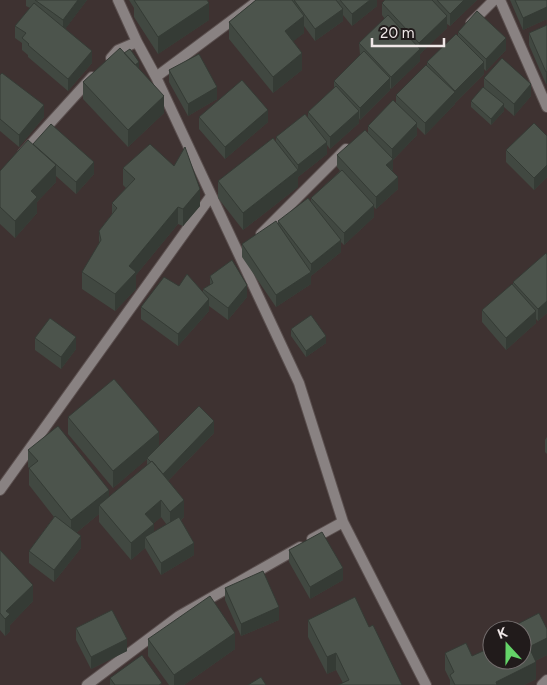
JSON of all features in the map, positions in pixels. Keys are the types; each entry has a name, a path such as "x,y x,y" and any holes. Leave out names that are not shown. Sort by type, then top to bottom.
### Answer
{"street":[{"path":"118,0 211,196 246,249 299,383 344,522 426,685"},
{"path":"156,77 259,0"},
{"path":"466,28 494,0"},
{"path":"500,0 547,107"},
{"path":"13,164 118,50 137,42"},
{"path":"246,249 356,138"},
{"path":"0,490 211,196"},
{"path":"87,685 179,616 344,522"},
{"path":"542,685 547,680"}],"building":[{"path":"35,0 78,0 63,20"},
{"path":"134,0 207,0 209,3 158,37"},
{"path":"256,0 292,0 304,16 285,31 302,53 273,77 229,22"},
{"path":"294,0 336,0 343,9 315,29"},
{"path":"340,0 370,0 352,14"},
{"path":"385,0 432,0 447,16 419,43 382,3"},
{"path":"437,0 464,0 450,14"},
{"path":"515,0 547,0 547,7 523,18"},
{"path":"34,3 92,51 68,79 28,45 22,38 26,33 15,26"},
{"path":"477,11 506,38 486,59 458,32"},
{"path":"388,15 420,49 391,77 359,43"},
{"path":"547,25 547,71 546,72 529,33"},
{"path":"456,34 484,62 455,91 427,62"},
{"path":"120,48 164,96 128,130 83,82"},
{"path":"130,49 139,62 135,65 124,53"},
{"path":"364,51 390,78 360,108 334,81"},
{"path":"199,54 217,87 188,104 169,70"},
{"path":"502,58 531,84 514,104 484,78"},
{"path":"426,65 455,92 425,123 396,95"},
{"path":"2,73 44,105 19,135 0,119 0,75"},
{"path":"242,80 268,110 225,147 199,117"},
{"path":"336,86 359,111 330,137 308,112"},
{"path":"483,87 504,104 491,119 471,101"},
{"path":"393,100 417,123 392,149 368,126"},
{"path":"305,114 327,142 298,165 276,137"},
{"path":"534,123 547,136 547,165 534,178 506,150"},
{"path":"51,124 94,162 76,182 33,144"},
{"path":"365,130 393,159 386,165 398,177 376,197 337,155"},
{"path":"273,138 298,170 243,213 218,181"},
{"path":"28,140 56,165 31,191 37,197 15,221 0,207 0,171"},
{"path":"150,144 174,166 185,147 200,189 183,209 178,207 129,266 136,272 115,294 82,272 101,240 99,231 117,208 112,203 135,179 123,168"},
{"path":"342,170 374,205 344,233 311,198"},
{"path":"308,198 341,240 311,264 278,221"},
{"path":"276,221 311,272 276,295 242,244"},
{"path":"546,253 547,301 538,309 513,282"},
{"path":"232,260 247,285 228,308 203,289 213,283 210,276"},
{"path":"187,274 209,299 178,334 141,307 164,277 179,286"},
{"path":"512,284 536,311 506,338 482,310"},
{"path":"311,315 326,336 306,351 291,329"},
{"path":"50,318 76,337 61,357 35,338"},
{"path":"114,379 159,432 113,471 68,417"},
{"path":"199,406 214,421 163,474 147,458"},
{"path":"58,426 109,490 71,520 29,468 38,461 28,450"},
{"path":"152,461 184,500 170,512 161,500 145,514 154,524 131,543 99,505"},
{"path":"55,516 81,536 54,570 29,551"},
{"path":"179,517 194,543 161,563 145,537"},
{"path":"322,532 343,568 310,587 289,550"},
{"path":"0,550 33,585 6,611 10,614 5,619 0,613"},
{"path":"263,571 279,607 241,624 225,588"},
{"path":"210,596 235,633 174,675 148,639"},
{"path":"355,597 369,627 373,625 402,685 338,685 349,680 336,653 327,657 308,620"},
{"path":"112,610 127,639 91,657 76,628"},
{"path":"539,613 547,629 547,638 532,646 532,620 525,620"},
{"path":"466,643 472,656 482,652 482,670 520,670 496,682 497,685 455,685 450,675 454,672 445,653"},
{"path":"532,653 536,662 532,664"},
{"path":"142,655 162,683 159,685 115,685 110,678"},
{"path":"261,677 266,685 248,685"}]}
